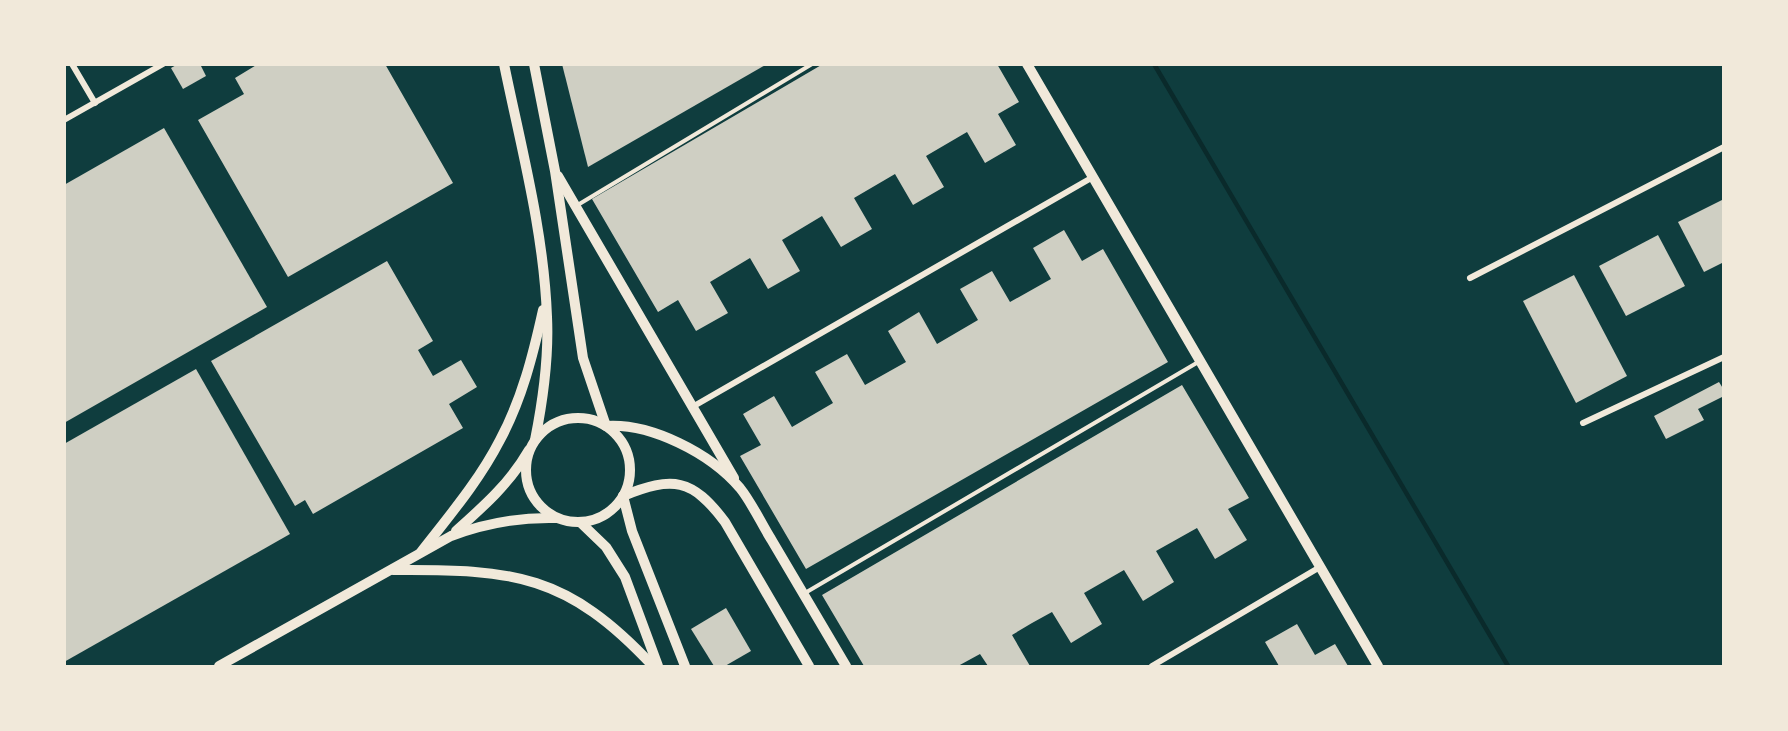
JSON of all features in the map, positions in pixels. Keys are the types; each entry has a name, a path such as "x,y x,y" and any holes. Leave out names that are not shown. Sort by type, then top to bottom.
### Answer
{"main road":[{"path":"504,64 537,224 546,295 548,333 535,440"},
{"path":"534,64 555,171 583,358 606,426"},
{"path":"1027,64 1378,666"},
{"path":"555,171 846,666"},
{"path":"421,552 470,488 500,440 515,409 526,377 546,295"},
{"path":"219,666 451,536 480,525 508,520 556,518 581,523 601,517 617,505 623,496 629,478 628,458 624,446 606,426 587,419 568,419 549,426 535,440 519,468 501,489 451,536"},
{"path":"606,426 621,425 638,428 673,441 711,463 740,489"},
{"path":"529,450 525,470 529,489 540,506 556,518"},
{"path":"623,496 651,485 668,483 684,486 699,494 713,506 725,522 809,666"},
{"path":"623,496 632,531 685,666"},
{"path":"581,523 606,548 625,577 658,666"},
{"path":"390,570 471,570 506,574 546,586 601,617 653,666"}],"street":[{"path":"72,64 95,103"},
{"path":"64,120 163,64"},
{"path":"1470,278 1724,147"},
{"path":"694,406 1093,177"},
{"path":"1583,423 1724,357"},
{"path":"1152,666 1320,567"}],"lane":[{"path":"576,206 812,64"},
{"path":"804,594 1200,361"}],"building":[{"path":"178,64 200,64 206,76 183,89 171,68"},
{"path":"258,64 385,64 453,183 288,277 198,120 244,94 235,78"},
{"path":"562,64 767,64 588,167"},
{"path":"823,64 997,64 1019,102 998,114 1016,145 985,163 967,132 926,156 944,187 913,205 895,174 854,198 872,229 841,247 822,216 782,240 800,271 768,289 750,258 710,282 728,313 696,331 678,300 658,312 592,199"},
{"path":"164,128 267,307 64,423 64,185"},
{"path":"1724,199 1724,262 1704,272 1678,222"},
{"path":"1064,230 1082,261 1103,249 1168,362 806,569 740,456 761,445 743,414 774,396 792,427 833,403 815,372 847,354 865,385 906,362 888,331 919,312 937,344 978,320 960,289 992,271 1010,302 1051,279 1033,248"},
{"path":"1658,235 1685,286 1626,316 1599,266"},
{"path":"387,261 433,341 418,350 433,376 461,360 477,387 449,404 463,428 313,514 305,500 295,506 211,361"},
{"path":"1574,275 1627,376 1576,403 1523,301"},
{"path":"196,369 290,534 64,662 64,444"},
{"path":"1719,382 1724,390 1724,396 1698,409 1704,420 1666,439 1654,416"},
{"path":"1182,385 1249,498 1228,509 1247,540 1215,559 1197,528 1156,551 1174,582 1143,601 1124,570 1084,593 1102,624 1071,643 1052,612 1012,635 1030,666 988,666 980,654 958,666 864,666 822,595"},
{"path":"726,608 751,651 725,666 714,666 691,629"},
{"path":"1297,624 1315,655 1335,644 1348,666 1279,666 1265,642"}],"waterway":[{"path":"1154,64 1508,666"}]}
